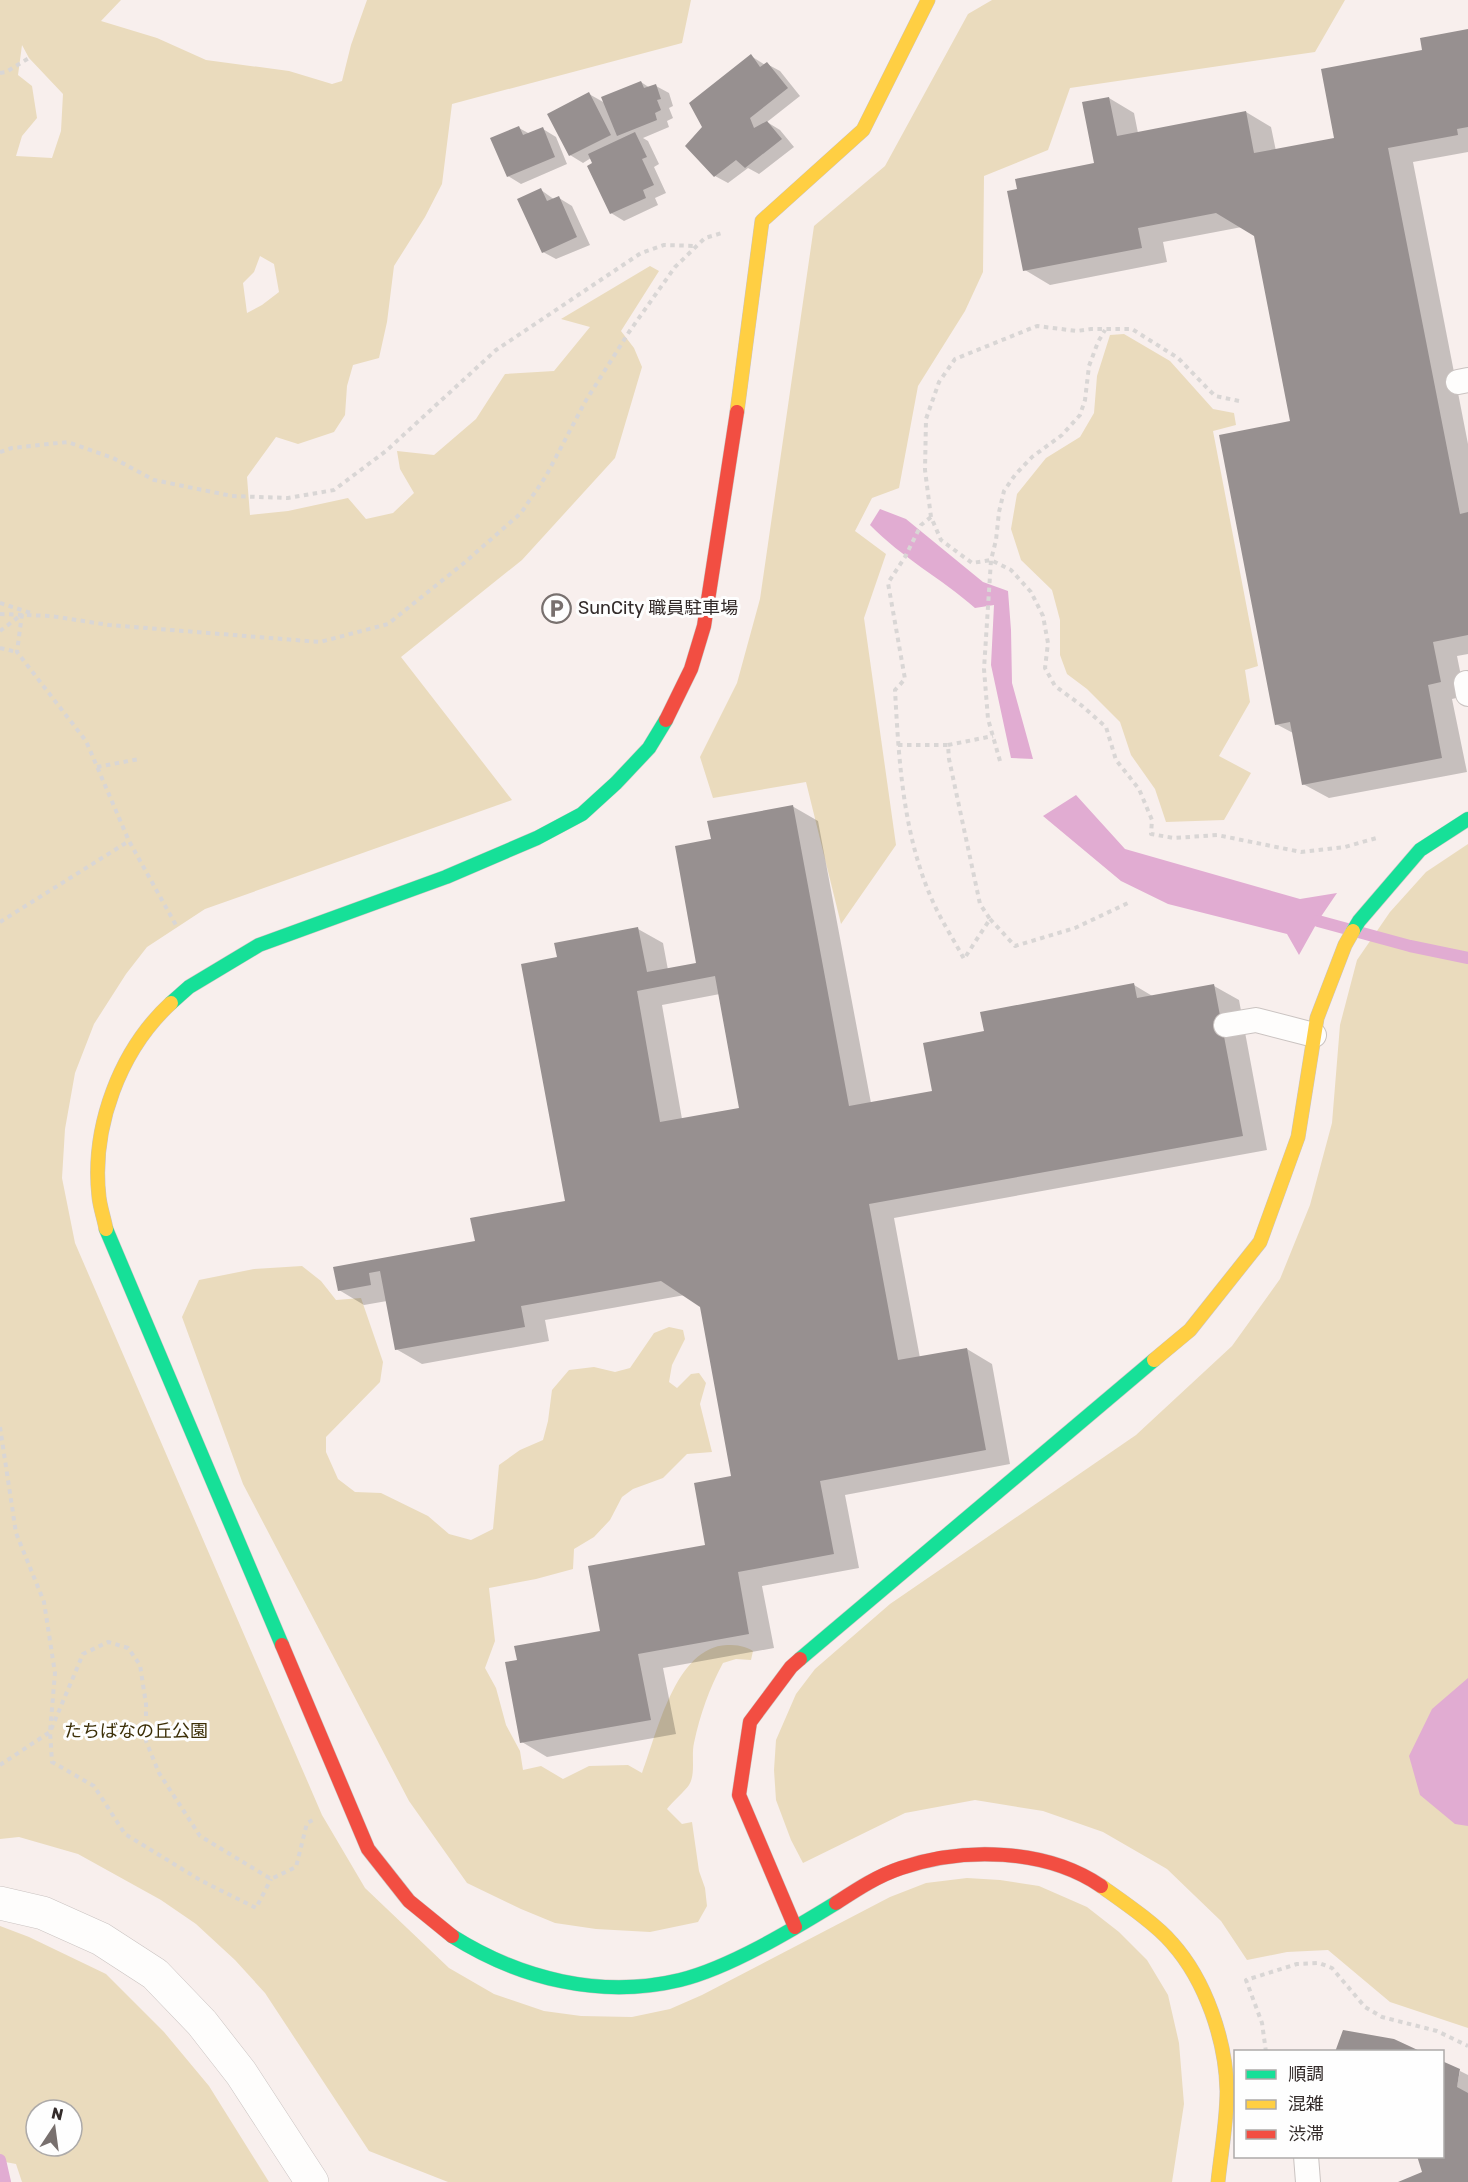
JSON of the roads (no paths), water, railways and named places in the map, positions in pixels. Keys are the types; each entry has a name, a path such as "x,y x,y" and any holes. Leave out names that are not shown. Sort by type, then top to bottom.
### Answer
{"street":[{"path":"928,0 863,130 762,222 743,372 704,626 691,669 672,711 649,748 582,814 537,838 446,877 259,945 189,987 155,1018 129,1058 109,1102 101,1132 99,1197 106,1232 368,1849 416,1907 451,1934 493,1960 539,1976 591,1988 637,1987 681,1980 719,1965 795,1927 874,1881 911,1865 948,1858 991,1854 1036,1860 1076,1872 1108,1890 1172,1942 1197,1980 1213,2020 1224,2061 1229,2138 1218,2182"},
{"path":"795,1927 739,1795 750,1722 791,1667 1071,1428 1190,1330 1260,1242 1298,1137 1317,1018 1345,945 1359,921 1420,850 1468,819"},
{"path":"0,1903 43,1913 101,1939 155,1974 202,2023 241,2073 312,2182"}],"lane":[{"path":"1226,1025 1256,1020 1314,1035"},
{"path":"1306,2158 1308,2182"}],"waterway":[{"path":"1318,921 1410,946 1468,958"},
{"path":"0,2160 5,2182"}],"place":[{"name":"SunCity 職員駐車場","path":"557,608"}],"park label":[{"name":"たちばなの丘公園","path":"136,1731"}]}
